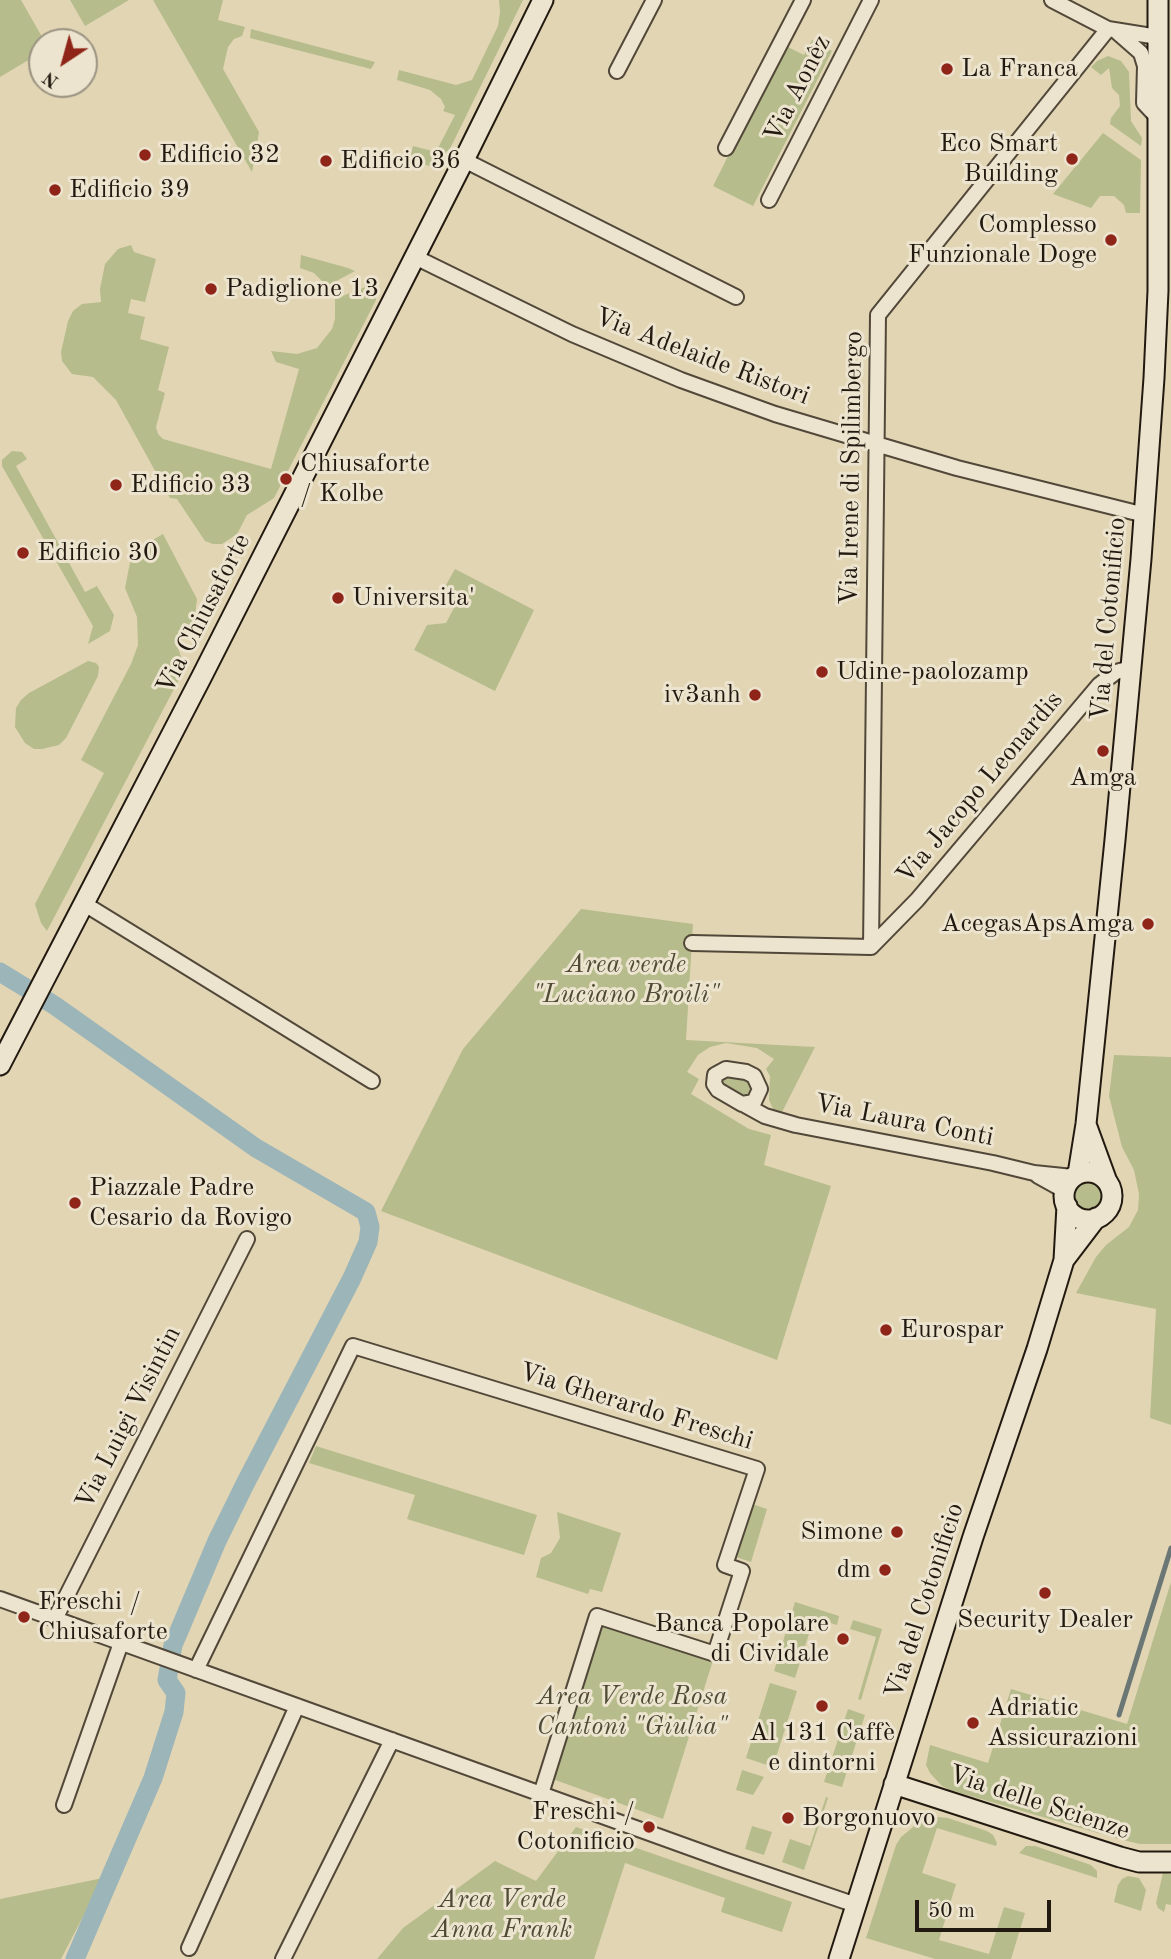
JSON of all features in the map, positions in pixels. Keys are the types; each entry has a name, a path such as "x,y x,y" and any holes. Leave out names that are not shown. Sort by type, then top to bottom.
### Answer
{"main road":[{"name":"Via Chiusaforte","path":"0,1065 415,257 543,0"},
{"name":"Via del Cotonificio","path":"839,1959 1064,1260 1071,1187 1086,1124 1144,515 1158,291 1158,0"},
{"name":"Via del Cotonificio","path":"1086,1124 1105,1179"},
{"path":"1090,1172 1105,1179 1112,1191 1111,1204 1096,1218 1090,1220 1076,1216 1071,1187 1090,1172"},
{"name":"Via del Cotonificio","path":"1064,1260 1096,1218"},
{"name":"Via delle Scienze","path":"894,1784 1120,1857 1139,1862 1171,1862"}],"street":[{"path":"617,71 654,0"},
{"name":"Via Aonêz","path":"726,148 803,0"},
{"name":"Via Aonêz","path":"769,200 871,0"},
{"path":"1052,0 1112,30 1158,37"},
{"name":"Via del Cotonificio","path":"1112,30 1141,53 1144,66 1144,103 1158,118"},
{"name":"Via Irene di Spilimbergo","path":"871,947 878,315 1112,30"},
{"path":"464,160 736,297"},
{"name":"Via Adelaide Ristori","path":"415,257 572,334 681,380 775,414 957,468 1144,515"},
{"name":"Via Jacopo Leonardis","path":"871,947 917,900 1099,685 1116,672 1131,668"},
{"path":"83,903 372,1081"},
{"path":"692,943 871,947"},
{"name":"Via Laura Conti","path":"765,1116 759,1084 754,1076 726,1069 718,1072 714,1079 718,1090 765,1116 796,1125 993,1163 1034,1173 1071,1187"},
{"path":"746,1105 754,1102 759,1095"},
{"name":"Via Luigi Visintin","path":"55,1619 247,1239"},
{"name":"Via Gherardo Freschi","path":"189,1668 353,1346 757,1469 725,1565 742,1571 715,1654 597,1616 541,1794"},
{"path":"0,1599 856,1905"},
{"path":"64,1805 121,1643"},
{"path":"189,1948 297,1706"},
{"path":"283,1959 392,1741"}],"green space":[{"path":"0,0 21,0 37,28 28,28 28,60 0,77"},
{"path":"70,0 129,0 85,26"},
{"path":"153,0 223,0 218,20 245,27 242,36 234,39 228,47 223,69 259,132 252,172"},
{"path":"499,0 523,0 440,169 409,160 413,146 436,152 455,115 443,111 445,107 441,99 430,90 397,80 399,70 456,85 472,80 498,26"},
{"path":"251,29 375,62 371,69 250,38"},
{"path":"812,40 832,51 753,206 713,186 784,45 804,55"},
{"path":"1108,56 1121,61 1129,72 1131,121 1142,138 1141,146 1110,124 1120,106 1119,95 1112,88 1109,68 1101,75 1091,67"},
{"path":"1103,133 1141,160 1140,213 1126,213 1124,205 1114,196 1100,196 1091,208 1053,194"},
{"path":"131,245 134,252 156,259 145,302 131,299 128,313 145,317 140,339 169,347 158,390 165,393 156,427 158,434 163,439 271,469 299,369 276,362 271,351 297,354 317,348 332,329 335,299 373,284 376,292 376,300 274,498 247,515 237,534 222,544 205,541 177,499 170,498 116,400 93,377 72,374 62,361 61,352 73,311 82,304 101,302 100,289 105,264 118,249"},
{"path":"301,255 355,271 327,286 314,273 300,268"},
{"path":"12,451 22,452 27,459 16,466 85,592 97,586 114,615 110,631 88,644 93,626 2,466 2,460"},
{"path":"163,534 197,599 195,615 178,648 185,668 47,931 41,923 35,904 104,773 81,760 131,664 138,645 137,617 125,588 132,552"},
{"path":"455,569 534,610 495,691 414,650 427,625 446,623 456,604 446,585"},
{"path":"88,661 99,667 98,676 66,738 59,745 42,749 34,749 25,743 15,727 16,708 21,700"},
{"name":"Area verde \"Luciano Broili\"","path":"581,909 693,924 686,1040 815,1047 781,1114 774,1111 769,1100 770,1076 766,1069 774,1059 757,1048 726,1043 710,1047 698,1055 687,1072 699,1079 691,1094 749,1129 771,1135 764,1165 831,1186 777,1360 381,1211 463,1049"},
{"path":"1114,1055 1171,1057 1171,1425 1150,1418 1156,1309 1076,1293 1096,1257 1106,1245 1129,1227 1138,1210 1139,1194 1134,1170 1122,1147 1109,1096"},
{"path":"725,1075 748,1079 753,1087 751,1094 740,1096 723,1086 721,1078"},
{"path":"1089,1173 1105,1180 1112,1196 1105,1212 1089,1219 1073,1212 1066,1196 1073,1180"},
{"path":"316,1446 537,1515 524,1555 407,1519 415,1495 309,1463"},
{"path":"749,1503 767,1509 751,1562 733,1556"},
{"path":"557,1512 621,1533 602,1592 590,1589 588,1594 536,1577 541,1558 551,1553 560,1538"},
{"path":"1171,1582 1171,1844 1140,1844 1115,1838 950,1790 942,1786 930,1773 926,1765 930,1745 988,1763 1011,1689 1127,1724"},
{"path":"795,1602 839,1616 837,1625 814,1618 795,1678 774,1671"},
{"name":"Area Verde Rosa Cantoni \"Giulia\"","path":"597,1616 715,1654 663,1819 547,1777"},
{"path":"853,1620 882,1629 861,1700 858,1699 876,1637 850,1629"},
{"path":"770,1683 797,1691 773,1767 746,1758"},
{"path":"848,1709 865,1715 842,1787 824,1782"},
{"path":"742,1770 764,1777 753,1795 736,1790"},
{"path":"826,1797 828,1798 804,1870 782,1862 790,1839 810,1846"},
{"path":"938,1817 987,1831 997,1843 996,1846 937,1828 922,1873 956,1884 939,1940 989,1954 1004,1907 1025,1913 1011,1959 935,1959 866,1938 896,1845 901,1837 918,1823"},
{"path":"752,1826 772,1832 764,1855 745,1849"},
{"name":"Area Verde Anna Frank","path":"576,1827 792,1902 782,1932 721,1912 725,1898 625,1863 594,1959 377,1959 403,1928 495,1861 536,1881"},
{"path":"1026,1846 1035,1846 1091,1865 1097,1871 1097,1878 1019,1853"},
{"path":"1163,1873 1171,1874 1171,1905 1166,1904 1164,1912 1156,1903"},
{"path":"1128,1876 1139,1878 1146,1890 1141,1911 1114,1902 1118,1885"},
{"path":"103,1878 61,1959 0,1959 0,1899"}],"waterway":[{"path":"0,972 54,1005 256,1148 366,1212 370,1227 368,1242 352,1278 217,1541 173,1645 167,1680 176,1693 174,1712 153,1778 75,1959"},
{"path":"1119,1715 1171,1548"}],"place":[{"name":"La Franca","path":"947,69"},
{"name":"Edificio 32","path":"145,155"},
{"name":"Eco Smart Building","path":"1072,159"},
{"name":"Edificio 36","path":"326,161"},
{"name":"Edificio 39","path":"55,190"},
{"name":"Complesso Funzionale Doge","path":"1111,240"},
{"name":"Padiglione 13","path":"211,289"},
{"name":"Chiusaforte / Kolbe","path":"286,479"},
{"name":"Edificio 33","path":"116,485"},
{"name":"Edificio 30","path":"23,553"},
{"name":"Universita'","path":"338,598"},
{"name":"Udine-paolozamp","path":"822,672"},
{"name":"iv3anh","path":"755,695"},
{"name":"Amga","path":"1103,751"},
{"name":"AcegasApsAmga","path":"1148,924"},
{"name":"Piazzale Padre Cesario da Rovigo","path":"75,1203"},
{"name":"Eurospar","path":"886,1330"},
{"name":"Simone","path":"897,1532"},
{"name":"dm","path":"885,1570"},
{"name":"Security Dealer","path":"1045,1593"},
{"name":"Freschi / Chiusaforte","path":"24,1617"},
{"name":"Banca Popolare di Cividale","path":"843,1639"},
{"name":"Al 131 Caffè e dintorni","path":"822,1706"},
{"name":"Adriatic Assicurazioni","path":"973,1723"},
{"name":"Borgonuovo","path":"788,1818"},
{"name":"Freschi / Cotonificio","path":"649,1827"}]}
